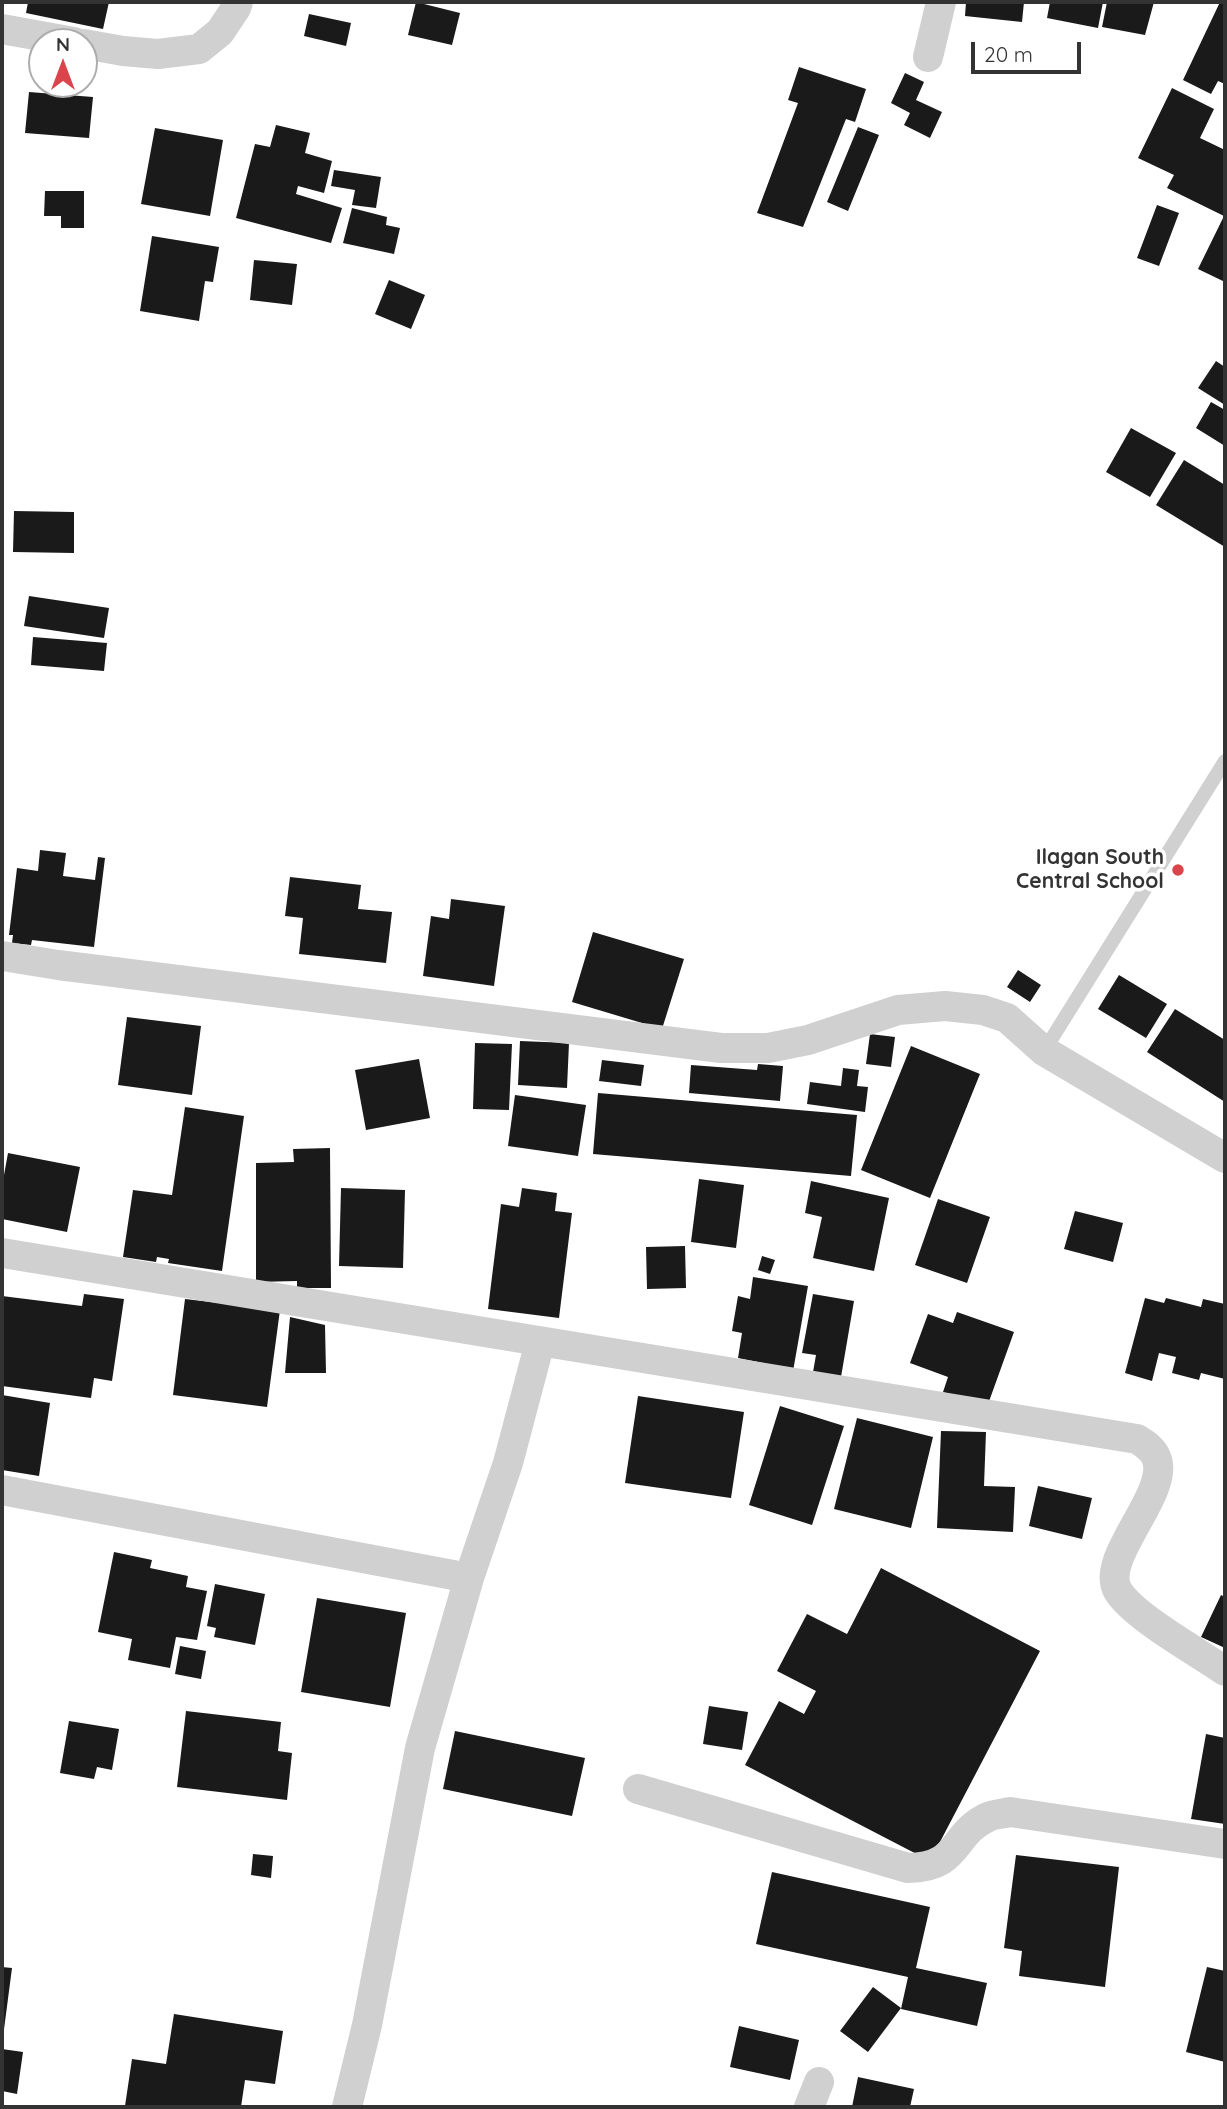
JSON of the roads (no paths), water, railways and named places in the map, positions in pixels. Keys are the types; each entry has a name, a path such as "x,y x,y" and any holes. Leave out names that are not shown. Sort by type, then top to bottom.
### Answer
{"street":[{"path":"98,47 158,54 199,49 220,32 238,2"},
{"path":"928,57 942,2"},
{"path":"2,29 28,34"},
{"path":"2,956 720,1048 768,1048 808,1040 898,1010 945,1006 983,1010 1007,1018 1044,1051 1225,1158"},
{"path":"2,1253 1138,1439 1150,1448 1158,1460 1156,1484 1114,1569 1116,1589 1133,1609 1225,1671"},
{"path":"347,2107 367,2025 420,1748 469,1578 508,1463 540,1342"},
{"path":"2,1490 469,1578"},
{"path":"638,1789 908,1868 925,1868 937,1863 953,1852 966,1833 989,1816 1010,1812 1225,1844"}],"lane":[{"path":"1044,1051 1225,761"}],"place":[{"name":"Ilagan South Central School","path":"1178,870"}]}
